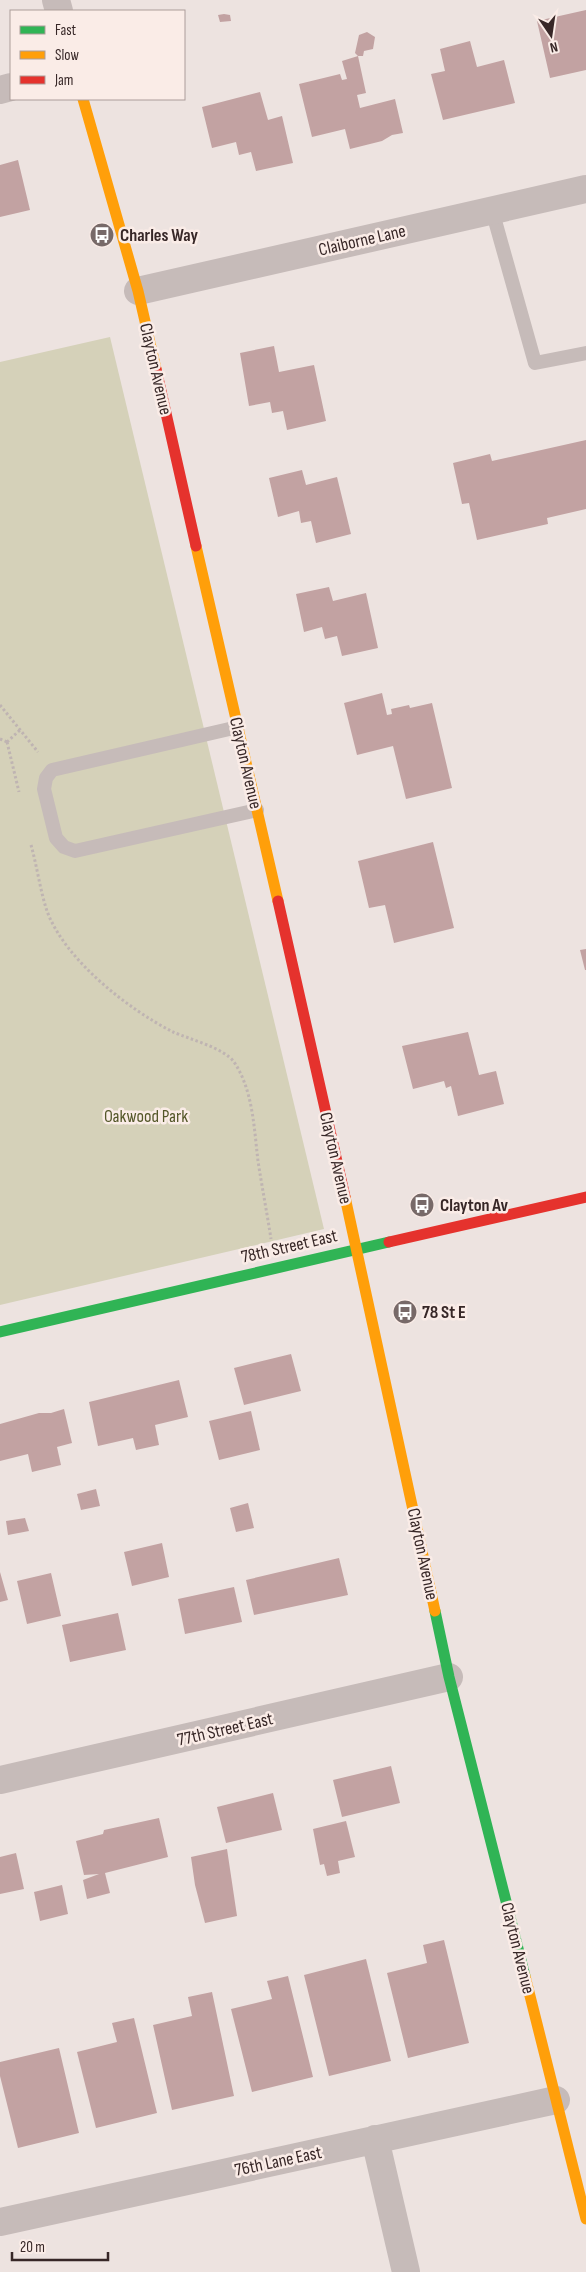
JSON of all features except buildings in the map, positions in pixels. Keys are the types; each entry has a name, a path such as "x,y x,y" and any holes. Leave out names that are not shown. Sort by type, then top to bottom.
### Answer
{"street":[{"name":"Clayton Avenue","path":"83,100 138,291 357,1248 449,1677 586,2219"},
{"name":"Claiborne Lane","path":"138,291 586,189"},
{"name":"78th Street East","path":"0,1332 357,1248 586,1197"},
{"name":"77th Street East","path":"0,1780 449,1677"},
{"name":"76th Lane East","path":"0,2222 556,2100"},
{"path":"375,2139 406,2272"}],"lane":[{"path":"492,210 535,363 586,353"},
{"path":"238,727 52,770 46,778 44,789 56,838 64,847 75,851 257,810"}],"path":[{"path":"0,705 52,770"},
{"path":"7,742 21,729"},
{"path":"0,739 7,742"},
{"path":"7,742 20,797"},
{"path":"31,844 47,911 59,935 72,954 99,980 137,1009 169,1030 220,1051 233,1061 246,1089 277,1267"}],"green space":[{"name":"Oakwood Park","path":"110,337 324,1229 0,1305 0,362"}],"traffic: fast":[{"path":"0,1332 389,1242"},
{"path":"435,1611 449,1677 525,1976"}],"traffic: slow":[{"path":"83,100 138,291 156,369"},
{"path":"196,546 278,901"},
{"path":"345,1197 435,1611"},
{"path":"525,1976 586,2219"}],"traffic: jam":[{"path":"156,369 196,546"},
{"path":"278,901 345,1197"},
{"path":"389,1242 586,1197"}],"place":[{"name":"Charles Way","path":"102,235"},
{"name":"Clayton Av","path":"422,1205"},
{"name":"78 St E","path":"405,1312"}]}
